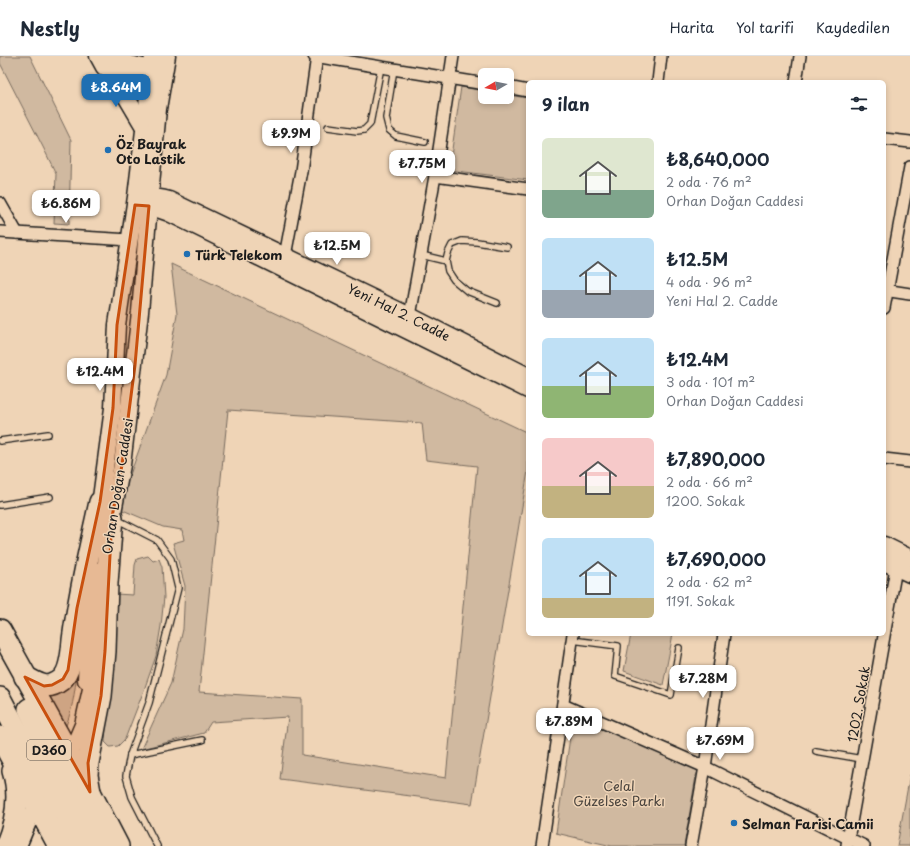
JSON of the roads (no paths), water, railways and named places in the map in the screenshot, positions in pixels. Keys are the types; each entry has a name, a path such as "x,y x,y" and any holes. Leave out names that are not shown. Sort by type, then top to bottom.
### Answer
{"highway":[{"path":"25,677 44,686 52,685 62,679 68,670 77,608 106,510"},
{"path":"90,792 87,775 88,763 101,696 105,651 107,583 106,510"},
{"path":"0,630 90,792 118,846"},
{"name":"D360","path":"0,653 75,804 98,846"},
{"name":"D360","path":"0,698 77,846"},
{"path":"0,738 14,774 18,793 16,816 6,846"},
{"path":"0,738 59,846"}],"main road":[{"path":"98,56 104,67 139,56"},
{"name":"Orhan Doğan Caddesi","path":"106,510 122,465 135,365 140,312 144,127 156,73 167,56"},
{"path":"114,64 156,73"},
{"path":"114,64 121,88 144,127"},
{"name":"Orhan Doğan Caddesi","path":"71,740 83,725 91,689 100,594 108,537 106,510 117,325 130,240 143,201 158,109 156,73"},
{"name":"Yeni Hal 2. Cadde","path":"143,201 160,197 169,200 410,316 526,375"},
{"path":"143,201 526,389"},
{"path":"886,546 910,558"},
{"path":"18,846 34,821 28,846"}],"street":[{"path":"285,256 301,171 316,56 478,83"},
{"path":"410,316 435,176 449,78 454,56"},
{"path":"658,80 661,56"},
{"path":"796,80 800,56"},
{"path":"514,88 526,90"},
{"path":"886,139 910,142"},
{"path":"886,285 910,167"},
{"path":"435,176 526,189"},
{"path":"0,203 17,233"},
{"path":"0,232 130,240"},
{"path":"886,290 910,294"},
{"path":"886,459 910,462"},
{"name":"1202. Sokak","path":"886,626 897,568"},
{"path":"691,846 705,767 724,636"},
{"name":"1202. Sokak","path":"848,842 884,636"},
{"path":"542,846 573,637"},
{"path":"563,705 705,767 848,842 864,846"}],"lane":[{"path":"328,127 357,131 364,130 370,124 381,67"},
{"path":"394,69 386,118 389,130 396,136 425,142"},
{"path":"497,303 467,291 454,280 448,272 446,261 452,245 462,241 508,246"},
{"path":"421,255 446,261"},
{"path":"0,441 48,434"},
{"path":"0,505 50,498"},
{"path":"106,510 157,540 171,559 178,588 149,703 130,755 126,776 132,797 157,846"},
{"path":"573,637 618,646 615,676 671,695 679,648"},
{"path":"130,755 202,740"},
{"path":"816,751 862,759"}],"place":[{"name":"Öz Bayrak Oto Lastik","path":"108,150"},
{"name":"Türk Telekom","path":"187,254"},
{"name":"Selman Farisi Camii","path":"734,823"}],"park label":[{"name":"Celal Güzelses Parkı","path":"619,792"}]}
